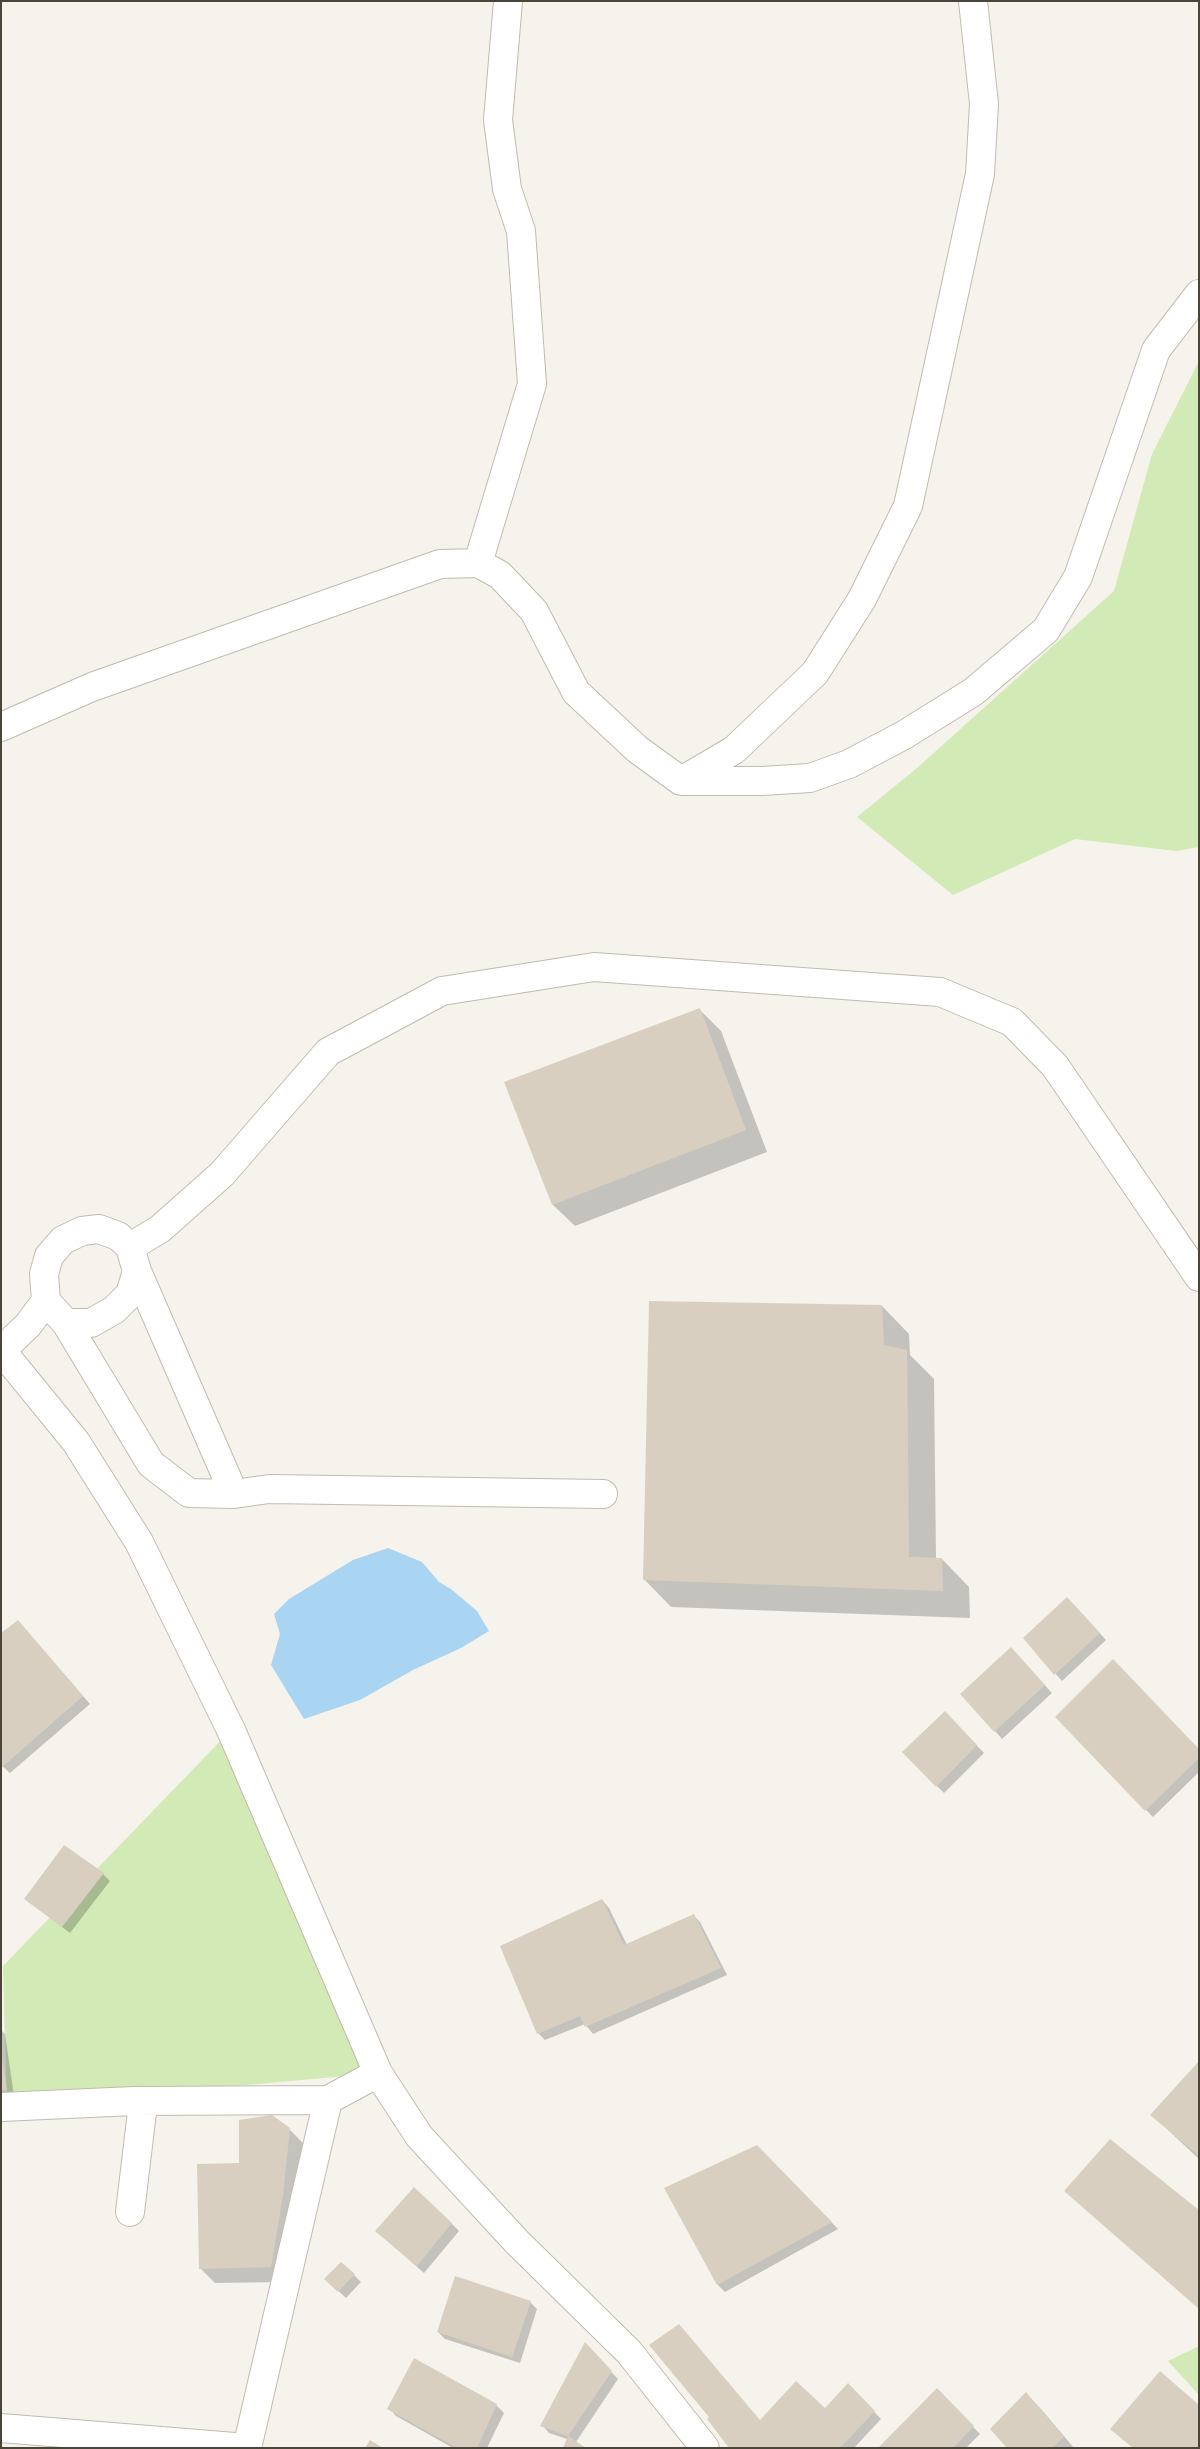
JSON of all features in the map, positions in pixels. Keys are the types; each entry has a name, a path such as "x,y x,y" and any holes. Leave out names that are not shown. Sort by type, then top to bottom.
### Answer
{"street":[{"path":"478,563 532,384 521,231 507,188 498,120 508,1"},
{"path":"681,781 734,750 815,673 862,599 908,506 980,174 984,104 973,1"},
{"path":"1,727 92,687 440,564 478,563 500,575 534,611 576,692 637,749 681,781 762,781 810,778 849,764 904,735 973,692 1046,630 1078,576 1156,350 1199,294"},
{"path":"66,1323 91,1323 114,1310 130,1294 133,1259 160,1228 222,1174 328,1052 442,991 594,967 940,992 1012,1022 1054,1066 1199,1277"},
{"path":"234,1494 133,1259 118,1236 100,1229 82,1231 63,1240 50,1256 44,1274 46,1301 66,1323 151,1464 189,1493 234,1494 269,1489 603,1494"},
{"path":"46,1301 28,1325 1,1351 76,1442 139,1542 231,1730 378,2073 420,2136 517,2242 629,2352 705,2448"},
{"path":"1,2107 134,2102 328,2100 378,2073"},
{"path":"1,2428 247,2448 328,2100"},
{"path":"130,2212 142,2112 134,2102"}],"green space":[{"path":"1199,361 1199,847 1176,851 1075,839 953,895 857,817 917,768 1114,591 1152,454"},
{"path":"231,1730 378,2073 7,2107 3,1966"},
{"path":"1199,2346 1199,2395 1168,2361"}],"water":[{"path":"388,1548 422,1562 439,1582 451,1589 477,1611 489,1631 461,1648 413,1670 360,1700 304,1719 271,1665 280,1634 274,1614 289,1599 353,1560"}],"building":[{"path":"700,1008 746,1130 552,1205 504,1082"},
{"path":"649,1301 882,1305 884,1345 907,1350 909,1557 942,1558 943,1591 643,1580"},
{"path":"1067,1597 1100,1633 1054,1675 1023,1638"},
{"path":"18,1620 83,1696 1,1768 1,1633"},
{"path":"1011,1647 1045,1685 994,1732 960,1694"},
{"path":"1113,1659 1199,1749 1199,1758 1145,1811 1055,1717"},
{"path":"945,1711 977,1745 936,1787 902,1752"},
{"path":"64,1845 104,1873 62,1927 24,1899"},
{"path":"602,1899 624,1945 694,1914 721,1968 585,2027 580,2016 537,2034 500,1946"},
{"path":"2,2058 7,2090 1,2090"},
{"path":"1199,2061 1199,2156 1150,2115"},
{"path":"272,2115 290,2128 283,2195 271,2267 199,2269 197,2164 239,2163 239,2120"},
{"path":"1110,2139 1199,2210 1199,2309 1064,2191"},
{"path":"757,2145 832,2222 717,2285 664,2188"},
{"path":"414,2187 452,2223 417,2266 375,2231"},
{"path":"341,2262 355,2274 338,2292 324,2279"},
{"path":"455,2276 531,2301 512,2357 437,2332"},
{"path":"679,2324 760,2420 796,2381 825,2408 848,2383 875,2411 840,2448 729,2448 707,2419 709,2417 649,2345"},
{"path":"585,2342 612,2371 568,2436 540,2426"},
{"path":"414,2358 497,2404 477,2448 457,2448 387,2409"},
{"path":"1160,2371 1199,2405 1199,2448 1133,2448 1110,2429"},
{"path":"937,2388 974,2426 953,2448 878,2448"},
{"path":"1026,2392 1064,2437 1052,2448 1007,2448 990,2429"},
{"path":"568,2436 586,2448 563,2448"},
{"path":"370,2440 383,2448 365,2448"}]}
